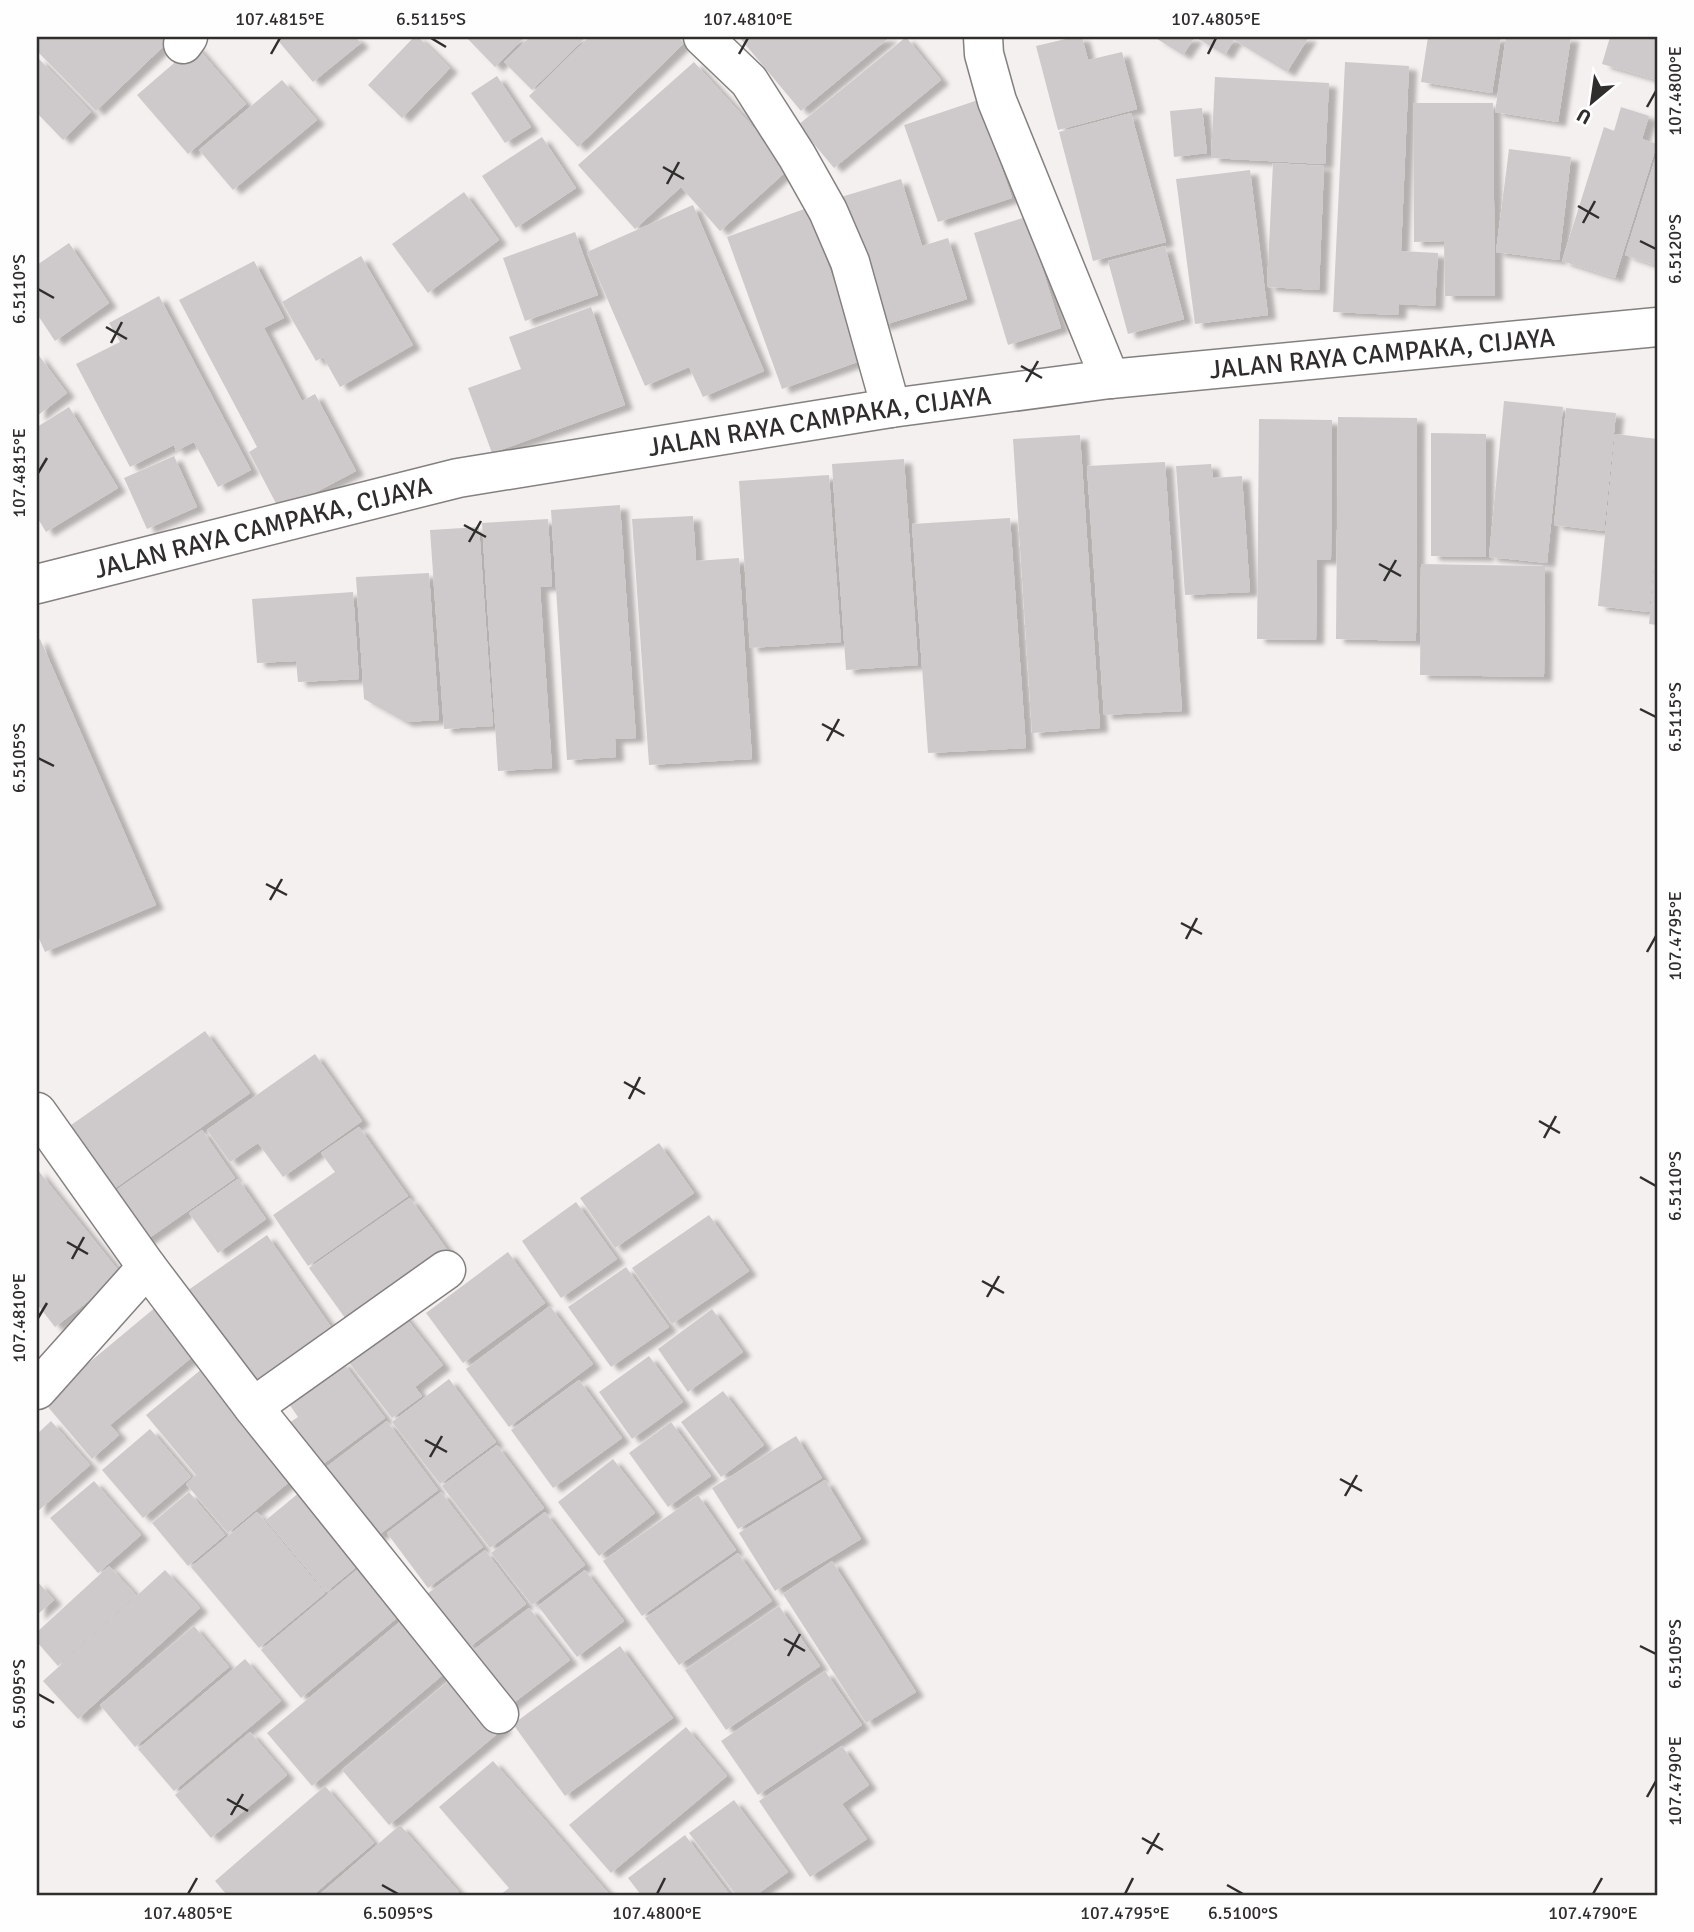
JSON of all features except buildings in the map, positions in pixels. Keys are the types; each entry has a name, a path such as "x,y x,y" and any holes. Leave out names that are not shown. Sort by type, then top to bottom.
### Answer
{"street":[{"path":"703,37 749,81 828,211 850,262 891,408"},
{"path":"983,37 984,54 997,101 1110,379"},
{"name":"JALAN RAYA CAMPAKA, CIJAYA","path":"37,584 458,478 891,408 1110,379 1657,327"},
{"path":"37,1112 146,1267 253,1407 499,1713"},
{"path":"37,1390 146,1267"},
{"path":"253,1407 446,1270"}]}
